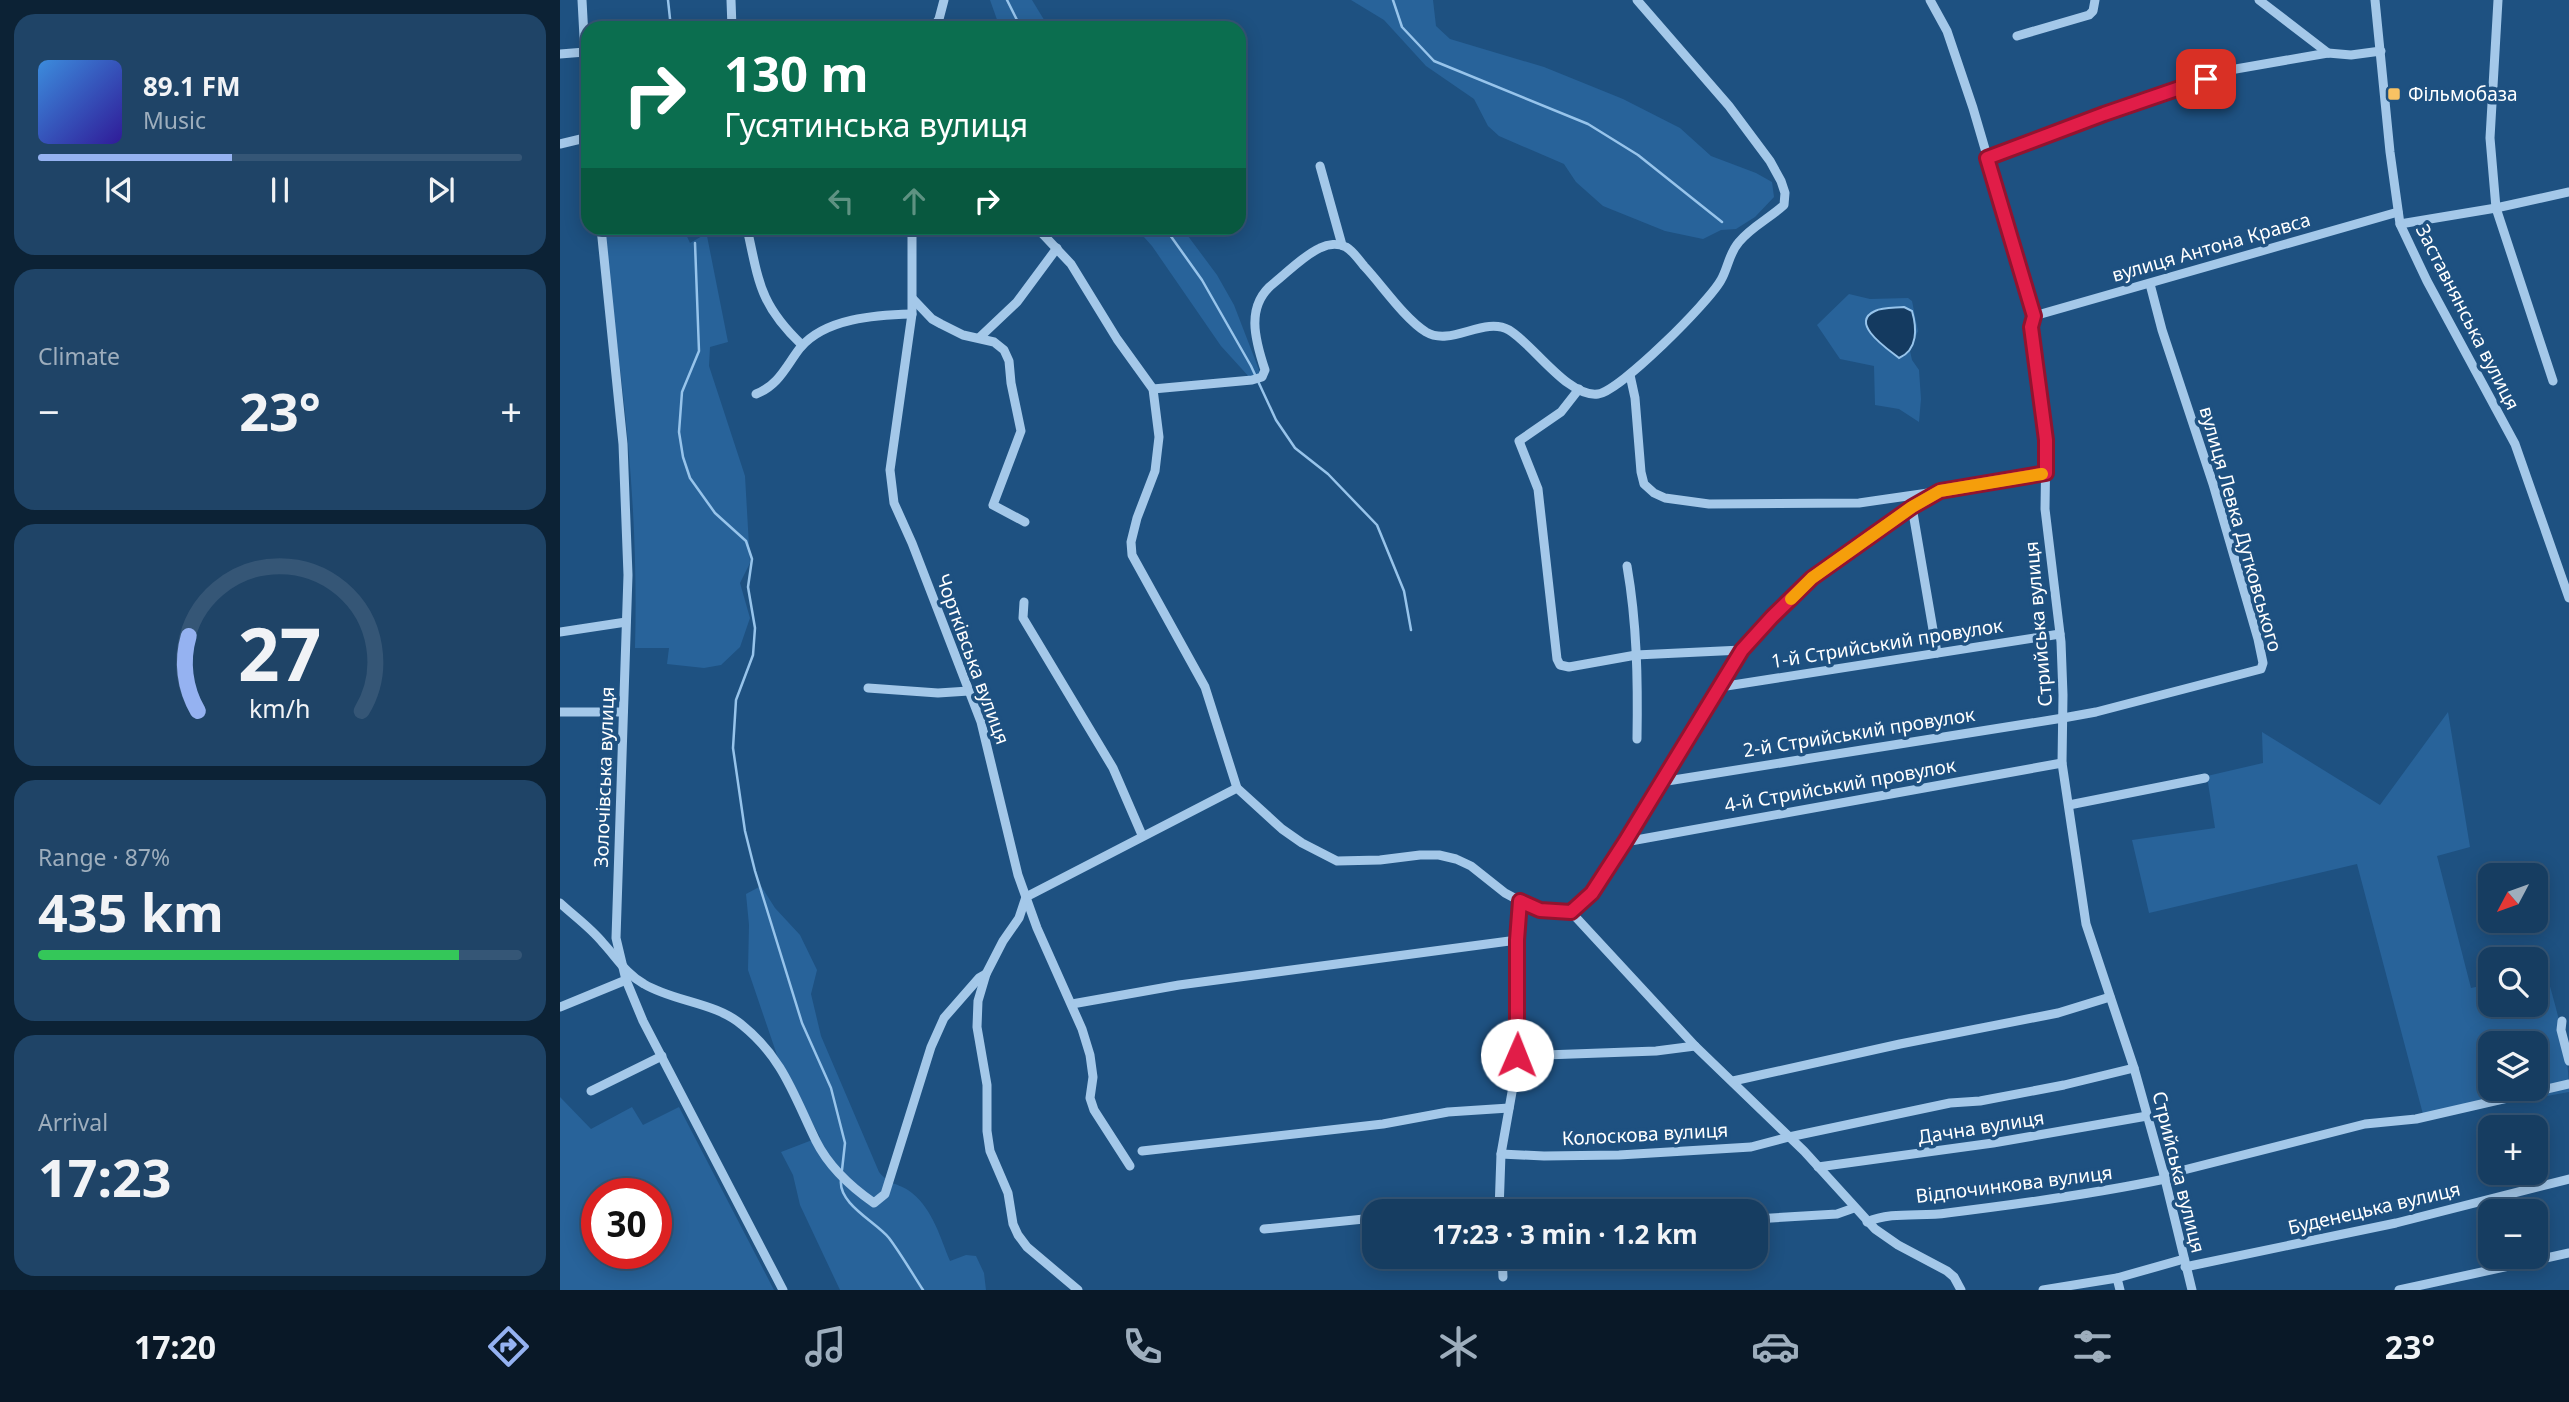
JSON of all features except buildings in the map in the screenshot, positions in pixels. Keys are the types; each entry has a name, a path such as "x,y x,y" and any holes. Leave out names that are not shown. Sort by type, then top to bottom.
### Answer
{"street":[{"path":"582,0 583,21"},
{"path":"731,0 732,21"},
{"path":"938,21 944,0"},
{"path":"1153,389 1257,379 1265,370 1254,329 1254,316 1259,299 1265,289 1319,248 1332,244 1348,248 1426,331 1442,335 1494,327 1505,328 1518,336 1565,381 1579,390 1598,394 1613,388 1630,375 1695,312 1714,289 1741,239 1784,205 1785,193 1770,161 1729,106 1637,0"},
{"name":"Стрийська вулиця","path":"1930,0 1947,31 1973,108 2034,316 2031,327 2046,440 2045,509 2060,634 2062,764 2086,924 2134,1068 2192,1290"},
{"path":"2017,36 2089,15 2093,11 2095,0"},
{"path":"2259,0 2328,53"},
{"name":"Заставнянська вулиця","path":"2375,0 2400,224 2427,281 2515,444 2564,567 2569,598"},
{"path":"2498,0 2490,138 2496,208 2553,381"},
{"path":"1987,158 2230,70 2328,53 2351,55 2381,51"},
{"path":"560,54 581,52"},
{"path":"560,144 581,139"},
{"path":"1320,166 1342,245"},
{"path":"2400,224 2496,208 2569,192"},
{"name":"вулиця Антона Кравса","path":"2034,316 2398,212"},
{"name":"Золочівська вулиця","path":"602,235 623,444 628,575 615,938 626,980 643,1021 783,1290"},
{"path":"749,235 762,293 773,314 802,345"},
{"name":"Чортківська вулиця","path":"912,235 912,314 890,470 894,503 981,722 1018,876 1072,1004 1090,1055 1093,1077 1090,1098 1094,1110 1130,1166"},
{"path":"1044,235 1071,264 1153,389 1159,437 1155,471 1137,518 1131,542 1132,555 1205,687 1237,788 1282,829 1337,861 1439,855 1471,866 1505,893 1540,910 1571,912 1695,1046 1789,1137 1867,1222 1898,1245 1947,1271 1954,1277 1960,1289"},
{"path":"980,337 1017,302 1057,248"},
{"name":"вулиця Левка Дутковського","path":"2063,718 2256,671 2261,669 2263,663 2213,484 2162,330 2150,284"},
{"path":"913,299 942,324 963,335 994,342 1004,350 1009,361 1021,431 993,505 1025,522"},
{"path":"756,394 776,383 802,345 816,335 848,320 871,315 912,314"},
{"path":"1630,375 1644,484 1665,498 1709,504 1859,503 2046,473"},
{"path":"1579,390 1561,412 1520,441 1538,489 1557,659 1560,665 1569,667 1636,655 1742,650"},
{"path":"1571,912 1592,893 1742,650 1812,578 1912,507 1940,491"},
{"path":"1912,507 1937,653"},
{"path":"1628,566 1635,609 1637,739"},
{"path":"1024,601 1023,618 1113,768 1142,835"},
{"path":"560,632 626,622"},
{"name":"1-й Стрийський провулок","path":"1720,687 2060,634"},
{"path":"868,688 938,693 969,691"},
{"path":"560,712 623,712"},
{"name":"2-й Стрийський провулок","path":"1661,782 2063,718"},
{"name":"4-й Стрийський провулок","path":"1625,842 2062,764"},
{"path":"2069,805 2205,778"},
{"path":"1078,1290 1027,1247 1018,1234 1013,1224 1009,1193 989,1151 987,1085 977,1027 978,1001 986,974 1003,941 1019,918 1026,897 1237,788"},
{"path":"1498,1199 1501,1154 1517,1055 1517,940 1520,901"},
{"path":"560,903 602,941 622,968 647,986 695,1002 741,1024 780,1066 817,1142 836,1170 873,1203 885,1194 931,1047 944,1018 979,978 986,974"},
{"path":"1072,1004 1178,985 1517,940"},
{"path":"560,1007 626,980"},
{"path":"1733,1081 2058,1013 2110,997"},
{"path":"2562,1021 2561,1030 2569,1061"},
{"path":"1517,1055 1656,1051 1695,1046"},
{"path":"590,1091 662,1056"},
{"name":"Колоскова вулиця","path":"1501,1154 1556,1156 1751,1147 1950,1103 1980,1101 2064,1086 2134,1068"},
{"name":"Відпочинкова вулиця","path":"1867,1222 1911,1214 1934,1215 2026,1203 2164,1177 2365,1124 2416,1119 2569,1084"},
{"path":"1142,1151 1383,1124 1448,1112 1509,1108"},
{"name":"Дачна вулиця","path":"1818,1167 1993,1143 2147,1116"},
{"name":"Буденецька вулиця","path":"2043,1290 2396,1223 2569,1178"},
{"path":"1768,1218 1837,1214 1854,1208"},
{"path":"1264,1230 1362,1219"},
{"path":"2399,1290 2569,1253"},
{"path":"1503,1269 1503,1277"},
{"path":"2117,1278 2120,1290"}],"shaded area":[{"path":"990,0 1032,0 1045,21 998,21"},
{"path":"1351,0 1433,0 1436,26 1450,39 1544,67 1623,99 1680,128 1711,156 1772,182 1774,197 1755,217 1736,229 1721,230 1703,239 1665,231 1603,206 1576,182 1564,164 1499,136 1488,126 1474,99 1426,66 1384,20"},
{"path":"600,235 686,235 690,243 708,235 728,342 710,347 709,366 745,476 750,563 740,583 750,618 740,647 721,665 704,668 667,664 669,648 635,648 632,490 615,332"},
{"path":"1142,235 1187,235 1217,275 1234,305 1261,375 1251,379 1221,346"},
{"path":"1849,294 1870,299 1908,298 1912,301 1918,331 1910,351 1919,370 1919,422 1899,409 1875,405 1874,366 1840,359 1817,325"},
{"path":"1904,307 1912,311 1914,338 1910,350 1899,358 1873,336 1866,322 1868,316 1875,311"},
{"path":"2448,712 2470,847 2437,856 2471,988 2478,987 2478,1017 2548,1017 2548,979 2565,1046 2569,1092 2548,1096 2548,1031 2478,1031 2478,1101 2519,1101 2424,1118 2357,864 2149,913 2132,840 2215,828 2207,776 2263,763 2262,732 2380,805"},
{"path":"761,886 775,908 800,935 817,970 811,994 821,1036 879,1172 887,1180 912,1193 925,1207 950,1261 966,1255 976,1256 984,1273 986,1290 840,1290 800,1205 793,1175 781,1152 820,1137 779,1061 748,970 749,925 746,894"},
{"path":"560,1097 591,1129 632,1107 643,1125 679,1107 774,1290 560,1290"}],"waterway":[{"path":"668,0 670,21"},
{"path":"1007,0 1018,21"},
{"path":"1393,0 1402,27 1434,61 1588,124 1638,155 1722,222"},
{"path":"1170,235 1202,280 1251,366 1276,420 1295,448 1328,474 1377,525 1404,591 1411,630"},
{"path":"695,243 699,351 682,392 679,432 690,478 715,513 746,541 752,559 748,587 755,628 753,655 736,700 733,748 745,831 802,1023 831,1088 845,1143 842,1170"},
{"path":"841,1180 845,1197 889,1238 923,1290"}],"slow traffic":[{"path":"1791,599 1812,578 1912,507 1940,491 2042,474"}],"place":[{"name":"Фільмобаза","path":"2394,94"}],"route":[{"path":"1517,1055 1517,940 1520,901 1540,910 1571,912 1592,893 1742,650 1812,578 1912,507 1940,491 2046,473 2046,440 2031,327 2034,316 2020,261 1987,158 2206,79"}]}
